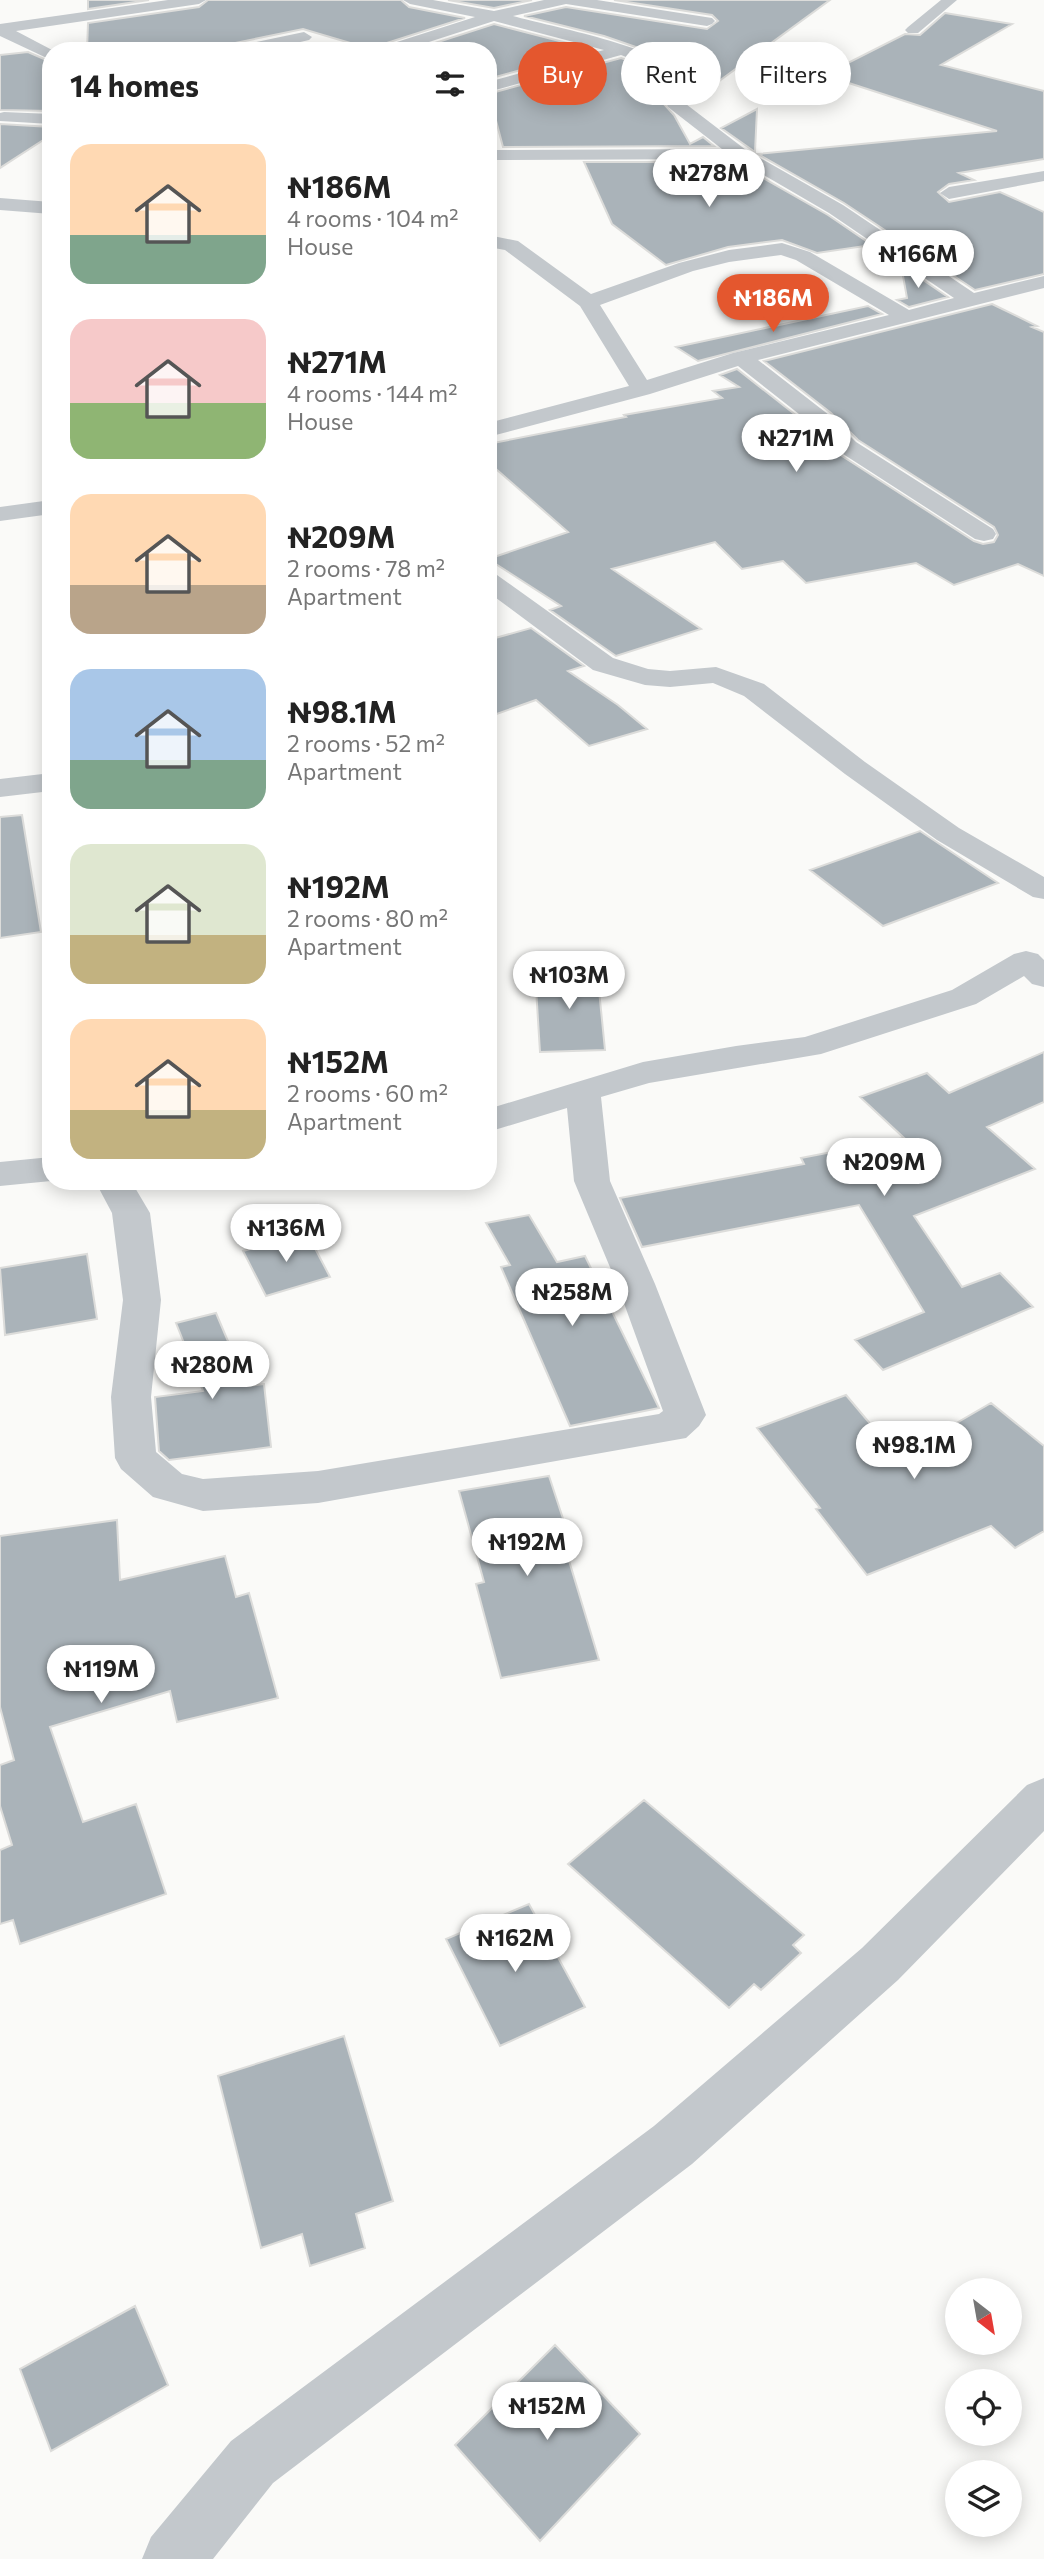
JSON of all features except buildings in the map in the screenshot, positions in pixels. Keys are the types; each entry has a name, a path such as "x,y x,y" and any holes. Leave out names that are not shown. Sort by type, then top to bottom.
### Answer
{"street":[{"path":"0,30 82,9 199,0"},
{"path":"410,0 494,16 621,50"},
{"path":"412,42 494,16 566,0 707,21"},
{"path":"913,30 950,0"},
{"path":"0,23 39,22"},
{"path":"0,30 21,37 34,49 42,52"},
{"path":"280,42 304,37"},
{"path":"497,85 621,50"},
{"path":"677,105 740,153 836,209 969,299"},
{"path":"4,117 42,119"},
{"path":"497,155 740,153"},
{"path":"949,193 1044,176"},
{"path":"0,204 42,207"},
{"path":"497,243 511,245 588,302 642,388"},
{"path":"588,302 686,267 729,256 782,249 803,256 904,315"},
{"path":"497,428 741,358 1044,282"},
{"path":"1014,289 1034,302"},
{"path":"741,358 821,420 848,447 984,534"},
{"path":"0,514 42,508"},
{"path":"497,587 603,664 645,677 670,679 716,675 754,690 855,768 948,834 1044,890"},
{"path":"0,788 42,783"},
{"path":"497,1118 643,1073 736,1056 809,1047 964,996 1038,960"},
{"path":"118,1190 131,1213 142,1300 131,1397 136,1458 169,1486 203,1495 318,1487 671,1427 685,1415 636,1284 592,1181 583,1093"},
{"path":"0,1174 42,1170"},
{"path":"173,2559 252,2462 673,2145 880,1964 1044,1799"}]}
